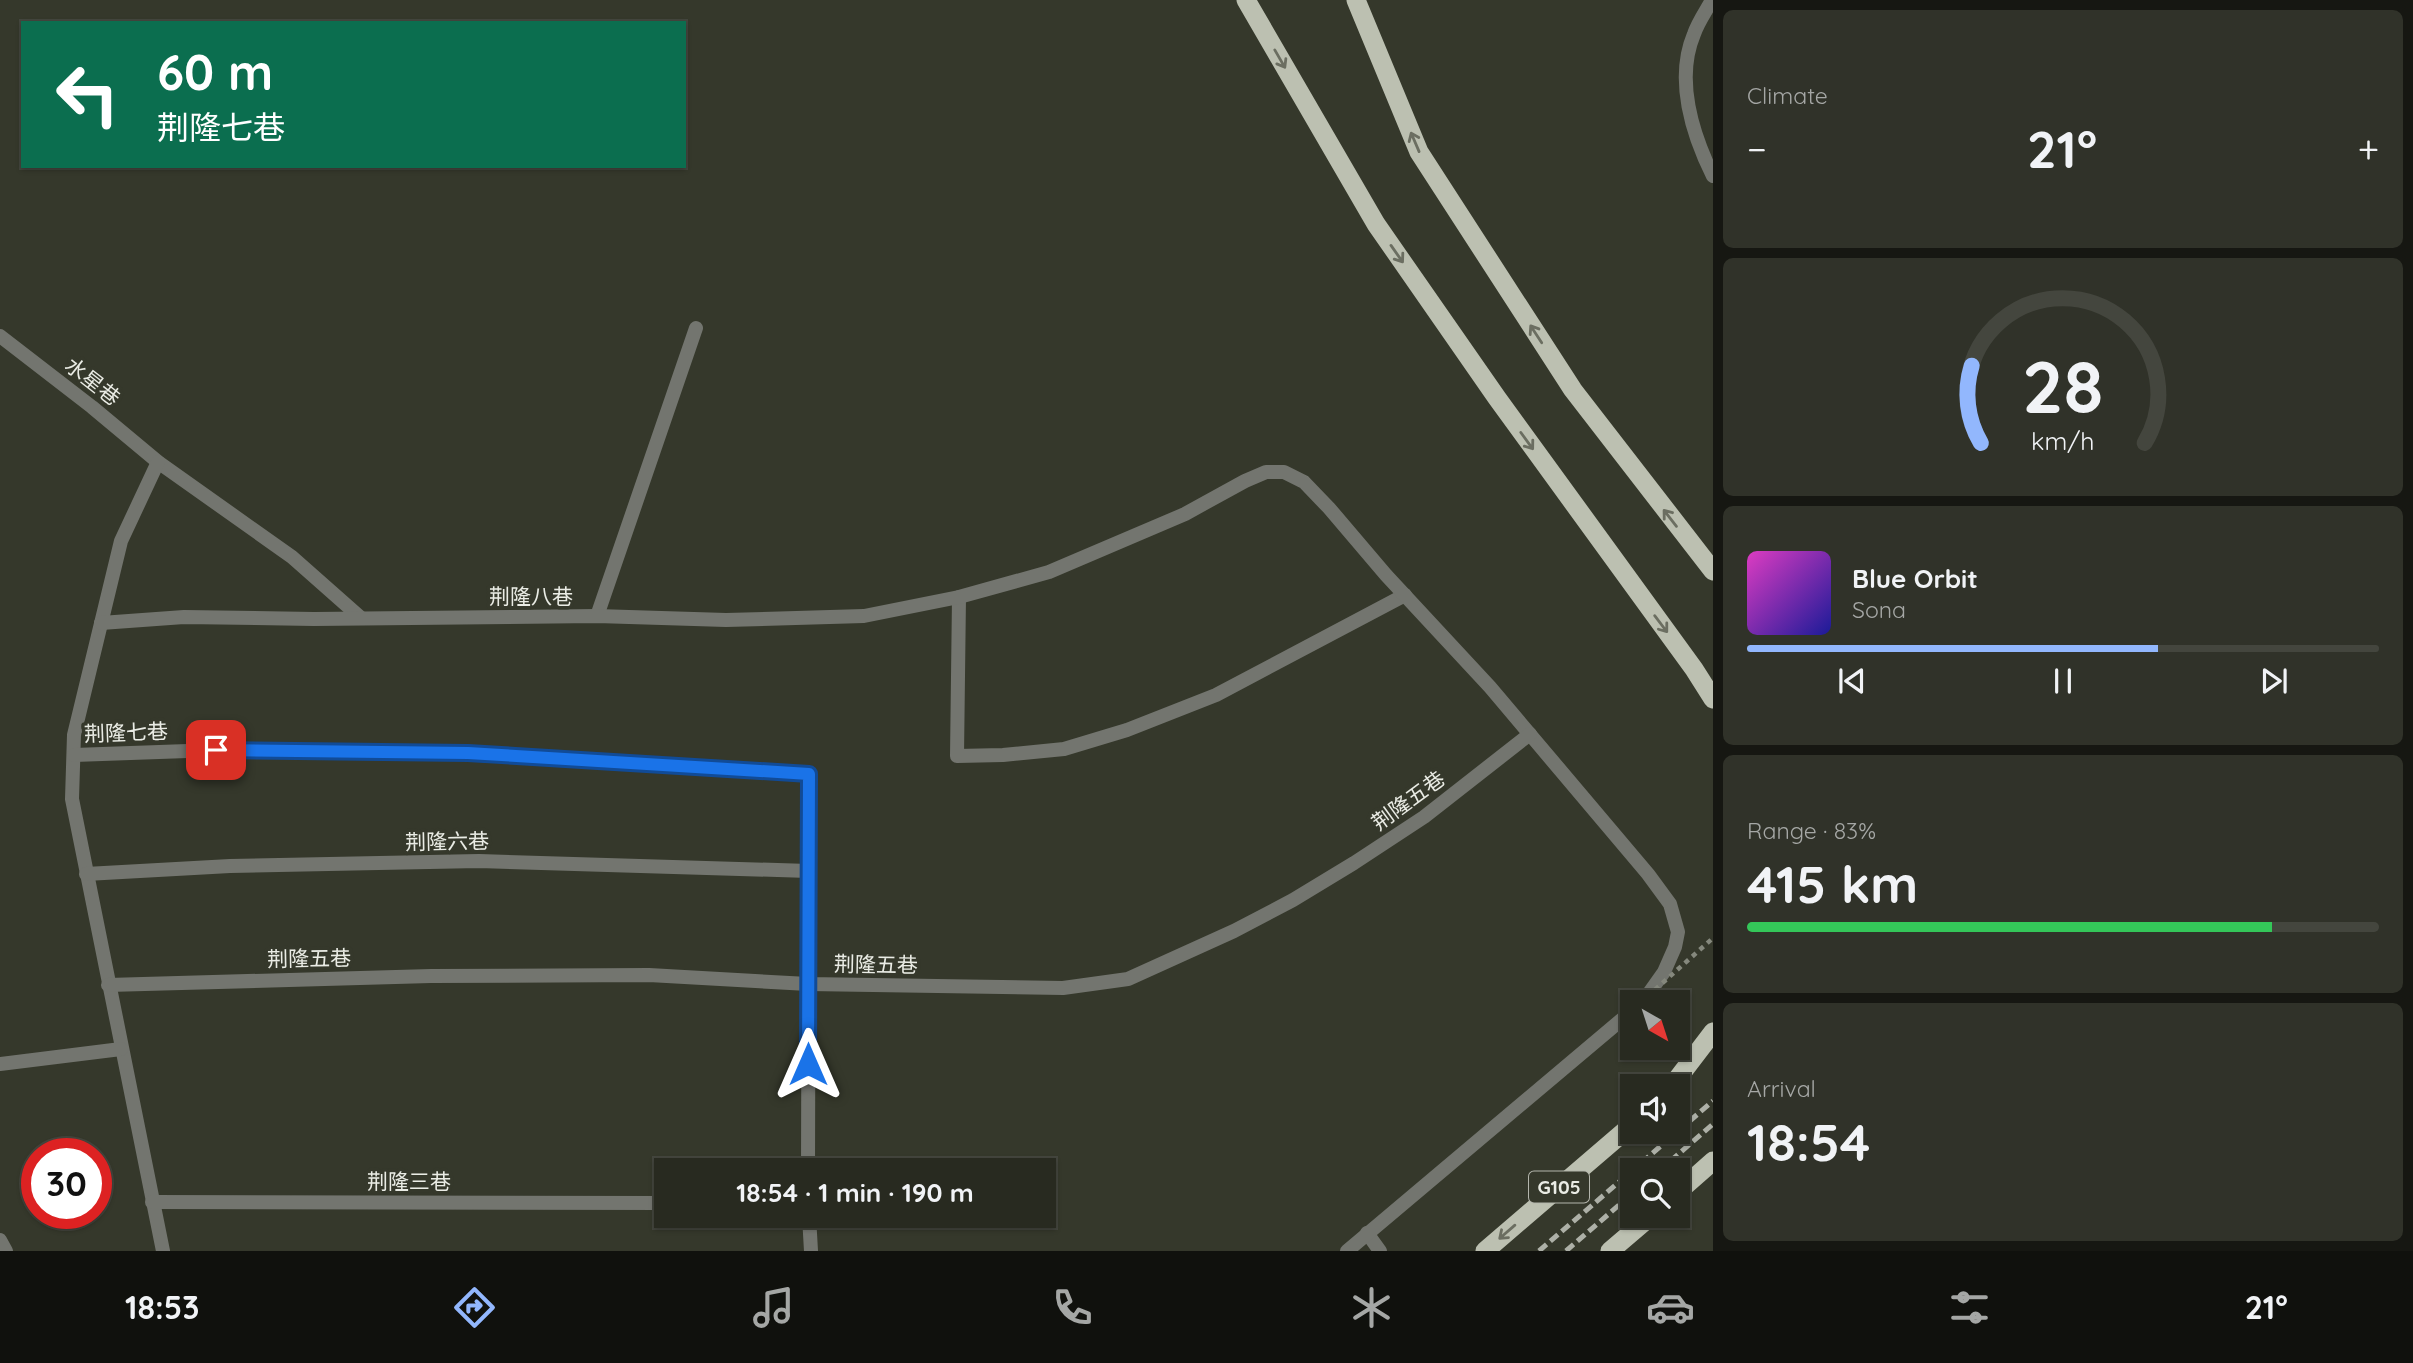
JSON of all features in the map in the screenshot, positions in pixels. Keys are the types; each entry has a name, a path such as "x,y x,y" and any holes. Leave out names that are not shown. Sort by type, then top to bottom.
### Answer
{"highway":[{"path":"1246,0 1376,224 1513,421 1713,699"},
{"path":"1356,0 1419,152 1573,390 1713,571"},
{"path":"1681,1074 1713,1032"},
{"path":"1690,1075 1713,1056"},
{"name":"G105","path":"1485,1251 1620,1134"},
{"path":"1690,1181 1713,1161"},
{"path":"1610,1251 1637,1228"}],"street":[{"path":"1712,0 1693,34 1685,75 1692,118 1713,176"},
{"path":"597,616 696,328"},
{"name":"水星巷","path":"0,336 158,461 292,557 361,618"},
{"path":"158,461 121,541 74,735 72,799 163,1251"},
{"name":"荆隆八巷","path":"101,623 184,617 597,616 726,620 863,616 959,597 1049,572 1185,514 1266,472 1284,472 1304,482 1490,687 1648,874 1670,904 1678,932 1675,947 1664,972 1651,990"},
{"path":"959,597 957,756 1064,749 1127,730 1216,695 1405,595"},
{"name":"荆隆五巷","path":"108,985 431,976 649,975 808,984 1063,988 1128,979 1234,931 1293,900 1354,863 1424,817 1530,734"},
{"name":"荆隆七巷","path":"74,755 216,750 468,753 809,774 809,871"},
{"name":"荆隆六巷","path":"86,874 230,866 479,861 809,871"},
{"path":"808,1158 809,871"},
{"path":"1347,1251 1620,1021"},
{"path":"0,1064 121,1049"},
{"name":"荆隆三巷","path":"152,1202 654,1203"},
{"path":"809,1228 810,1251"},
{"path":"1367,1233 1380,1251"},
{"path":"0,1240 6,1251"}],"path":[{"path":"1655,990 1713,938"}],"railway":[{"path":"1690,1121 1713,1101"},
{"path":"1674,1158 1713,1124"},
{"path":"1539,1251 1663,1144"},
{"path":"1566,1251 1620,1204"}],"route":[{"path":"216,750 468,753 809,774 808,1064"}]}
